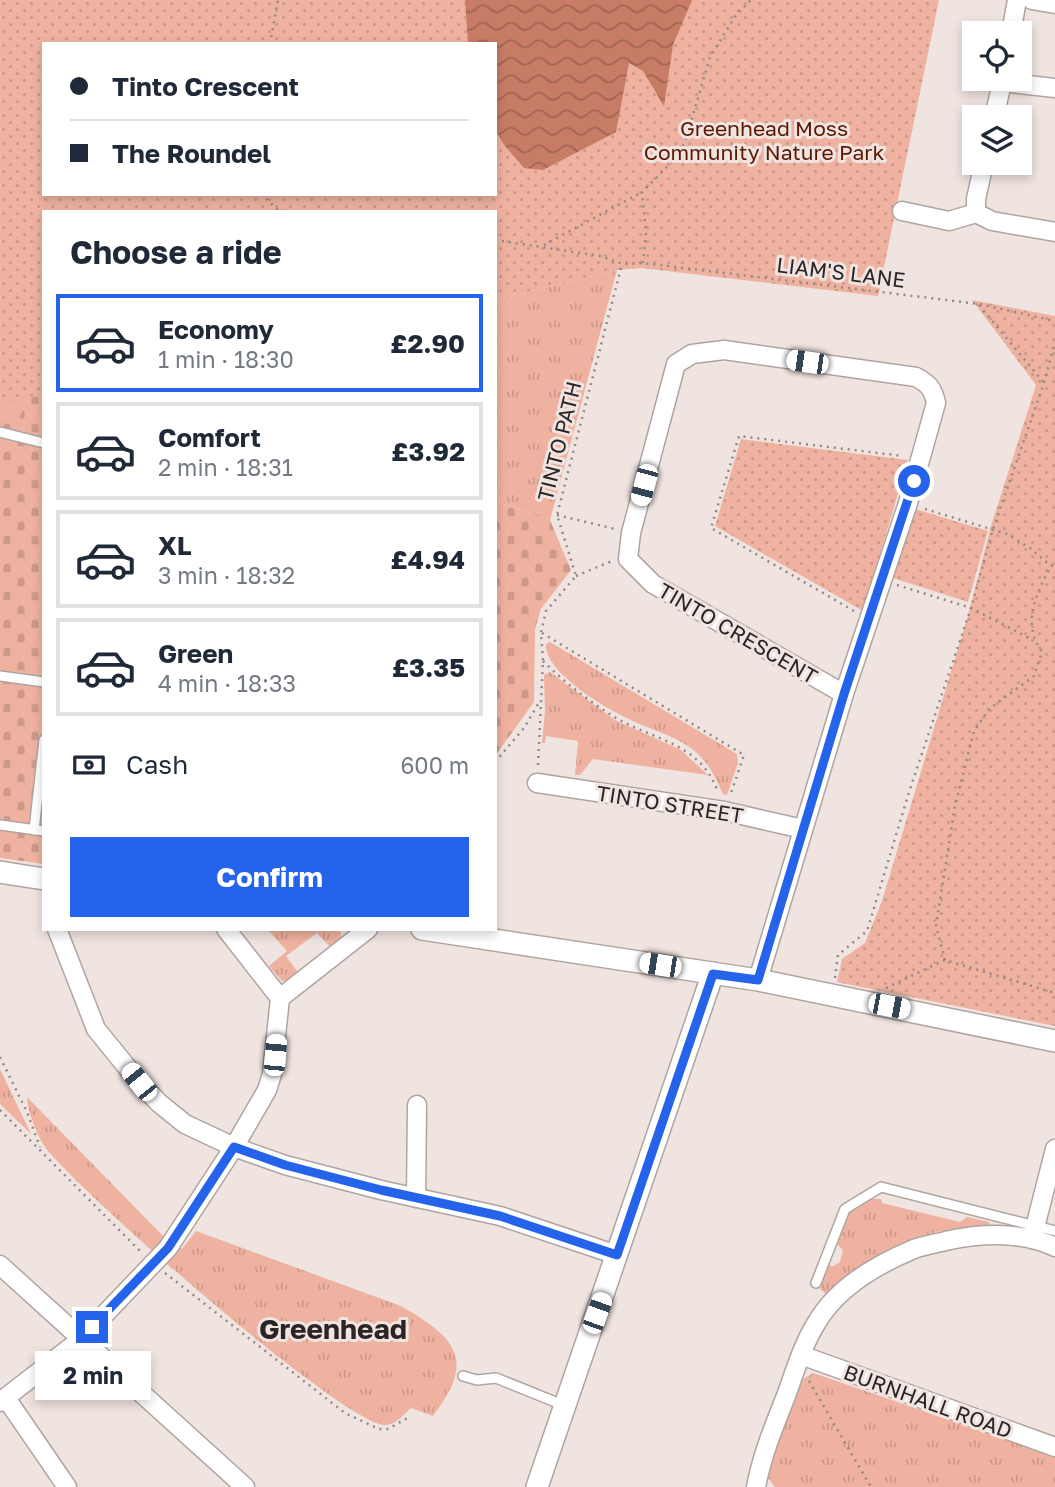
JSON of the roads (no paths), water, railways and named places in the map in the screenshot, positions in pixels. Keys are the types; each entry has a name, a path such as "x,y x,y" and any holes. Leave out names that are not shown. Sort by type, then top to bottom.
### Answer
{"street":[{"path":"1013,21 1017,0"},
{"path":"1032,0 1055,4"},
{"path":"1032,85 1055,88"},
{"path":"976,213 981,175"},
{"path":"902,211 949,221 976,213 992,221 1055,232"},
{"name":"TINTO CRESCENT","path":"758,980 844,694 908,503 936,403 934,392 927,383 916,377 724,350 692,354 676,365 631,533 628,559 653,584 844,694"},
{"name":"TINTO STREET","path":"537,783 724,811 803,829"},
{"path":"0,872 42,884"},
{"path":"58,931 96,1029 159,1103 185,1124 234,1147 285,1165 500,1216 617,1255"},
{"path":"67,1487 3,1400 80,1340 168,1248 234,1147 267,1090 272,1074 280,998 228,931"},
{"path":"280,998 365,931"},
{"path":"435,931 758,980 1055,1041"},
{"path":"537,1487 713,974"},
{"path":"416,1198 417,1105"},
{"path":"1035,1232 1055,1149"},
{"path":"756,1487 761,1462 799,1359 817,1321 841,1292 872,1271 915,1249 964,1237 1035,1232 1055,1247"},
{"path":"0,1265 245,1487"},
{"name":"BURNHALL ROAD","path":"799,1359 1055,1447"}],"lane":[{"path":"0,432 42,442"},
{"path":"0,676 42,681"},
{"path":"0,825 39,831 42,776"},
{"path":"816,1283 845,1209 881,1187 1035,1232 1055,1231"},
{"path":"463,1376 478,1380 496,1378 565,1405"}],"water":[{"path":"465,0 692,0 673,45 664,106 643,71 629,63 616,132 543,170 524,168 497,133 497,42 468,42"}],"district":[{"name":"Greenhead","path":"333,1328"}],"park label":[{"name":"Greenhead Moss Community Nature Park","path":"764,140"}]}
